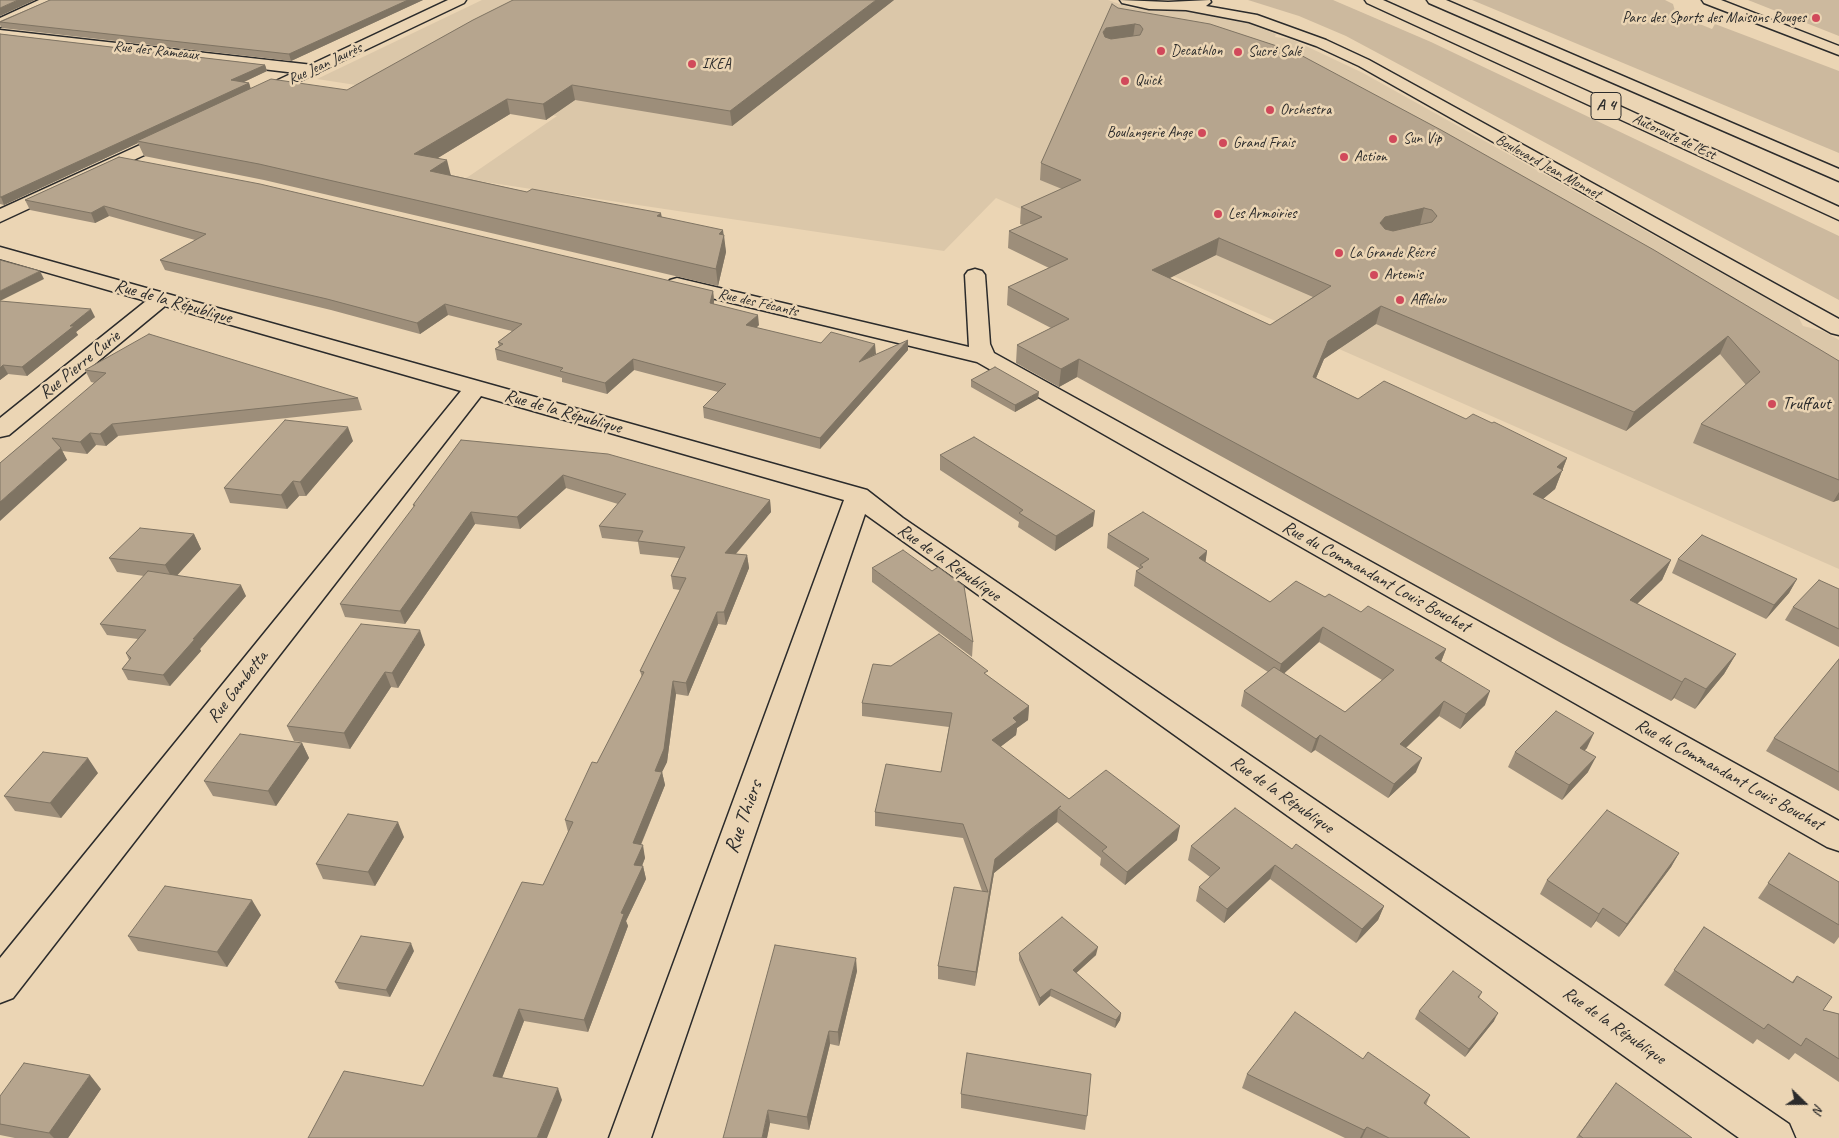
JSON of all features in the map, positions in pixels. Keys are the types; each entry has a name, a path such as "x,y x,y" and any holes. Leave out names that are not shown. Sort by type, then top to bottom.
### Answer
{"main road":[{"path":"0,23 50,0"},
{"name":"Rue Jean Jaurès","path":"235,106 459,0"},
{"name":"Boulevard Jean Monnet","path":"1186,6 1208,0"},
{"name":"Boulevard Jean Monnet","path":"1221,0 1252,18"},
{"name":"Autoroute de l’Est","path":"1372,0 1547,78 1839,214"},
{"name":"Autoroute de l’Est","path":"1434,0 1839,176"},
{"path":"1709,0 1839,51"},
{"name":"Boulevard Jean Monnet","path":"1132,8 1149,5 1186,6 1252,18 1312,40 1364,63 1839,328"},
{"name":"Rue des Rameaux","path":"0,34 313,70"},
{"path":"0,216 191,126"},
{"path":"122,159 150,165"},
{"name":"Rue de la République","path":"0,253 858,496 902,530 1774,1138"},
{"path":"975,275 979,344 985,357"},
{"name":"Rue des Fécants","path":"658,280 985,357"},
{"name":"Rue Pierre Curie","path":"0,430 161,299"},
{"name":"Rue du Commandant Louis Bouchet","path":"985,357 1839,837"},
{"name":"Rue Gambetta","path":"0,986 476,387"},
{"name":"Rue Thiers","path":"630,1138 858,496"}],"shaded area":[{"path":"482,0 1108,0 1131,8 1197,11 1231,17 1276,34 1275,37 1291,39 1363,73 1798,316 1803,326 1823,331 1839,340 1839,569 996,198 944,251 465,179 557,116 317,79"},
{"path":"1248,0 1333,0 1431,42 1839,236 1839,300 1346,36 1299,16"},
{"path":"1472,0 1665,0 1673,4 1675,11 1670,12 1712,29 1715,24 1839,71 1839,153"},
{"name":"Parc des Sports des Maisons Rouges","path":"1748,0 1839,0 1839,36"}],"building":[{"path":"0,0 18,0 0,8"},
{"path":"50,0 408,0 289,54 0,22"},
{"path":"513,0 876,0 730,111 572,85 543,104 507,99 414,154 447,160 430,171 527,192 532,189 661,213 657,216 723,230 719,234 724,235 716,269 259,164 137,141 271,79 347,90"},
{"path":"1112,4 1118,8 1210,24 1295,52 1441,130 1654,250 1839,361 1839,480 1701,424 1760,372 1728,336 1634,412 1381,306 1328,341 1313,377 1358,399 1384,381 1466,419 1473,414 1492,423 1494,422 1567,458 1557,467 1563,470 1533,494 1671,560 1630,600 1736,654 1706,689 1685,678 1682,682 1079,359 1061,369 1017,345 1069,319 1008,287 1068,259 1009,231 1042,217 1021,207 1081,180 1041,163","holes":["1140,25 1143,29 1140,35 1111,39 1105,37 1103,32 1106,28","1424,208 1432,210 1437,216 1432,222 1393,231 1385,229 1380,223 1385,217","1219,238 1331,286 1270,325 1152,270"]},
{"path":"0,34 265,65 231,80 249,83 0,197"},
{"path":"119,157 260,184 713,291 710,303 758,315 746,325 821,343 831,332 875,344 859,362 908,340 820,438 703,407 726,384 633,359 605,383 560,371 563,368 495,349 503,344 498,342 522,324 445,304 417,323 327,299 160,260 206,234 104,206 91,213 25,200"},
{"path":"0,260 40,271 0,291"},
{"path":"0,301 91,309 70,326 74,326 22,367 3,365 0,368"},
{"path":"149,334 358,398 112,424 100,434 90,433 80,442 52,438 61,448 0,502 0,463 106,373 85,370"},
{"path":"995,367 1039,392 1015,405 971,380"},
{"path":"285,420 348,427 300,482 293,481 281,495 224,488"},
{"path":"974,437 1095,511 1056,536 1019,513 1023,510 940,455"},
{"path":"461,440 608,454 770,500 725,553 747,555 724,612 717,612 686,683 673,681 664,749 655,771 662,772 633,843 643,845 634,865 643,866 621,913 624,914 584,1020 519,1009 493,1076 558,1088 537,1138 308,1138 344,1071 423,1086 522,882 543,885 573,822 565,820 592,762 597,763 644,672 640,671 686,578 671,576 685,547 638,541 643,531 599,526 626,494 563,475 517,517 471,512 400,611 340,604 415,505 413,505"},
{"path":"1143,512 1207,551 1199,558 1270,602 1296,581 1325,597 1329,594 1361,612 1368,606 1446,649 1435,658 1490,691 1466,714 1444,701 1400,744 1422,758 1394,784 1320,735 1316,739 1244,691 1274,667 1345,712 1394,670 1323,627 1281,664 1136,571 1143,567 1140,565 1149,559 1108,534"},
{"path":"140,528 194,534 165,565 109,558"},
{"path":"1702,535 1797,579 1774,605 1678,559"},
{"path":"903,550 932,571 938,567 964,586 973,642 872,568"},
{"path":"148,571 241,585 163,675 122,669 131,658 126,653 146,630 100,624"},
{"path":"1819,580 1839,589 1839,629 1793,607"},
{"path":"361,624 420,630 392,673 385,672 344,733 287,726"},
{"path":"939,634 988,671 984,673 1029,706 1013,718 1017,722 992,740 1069,799 1106,770 1180,826 1127,872 1102,851 1107,847 1058,808 995,859 976,972 938,966 954,887 988,892 963,824 875,812 886,764 941,772 952,713 862,703 873,664 891,666"},
{"path":"1839,659 1839,772 1774,738"},
{"path":"1556,711 1594,733 1580,748 1596,757 1569,785 1515,752"},
{"path":"240,734 302,743 268,791 204,781"},
{"path":"43,752 88,758 50,803 4,796"},
{"path":"1235,808 1292,849 1296,844 1384,906 1362,929 1275,865 1227,909 1199,887 1220,868 1191,846"},
{"path":"1607,810 1679,853 1627,924 1603,908 1599,914 1547,880"},
{"path":"348,814 398,822 368,872 316,864"},
{"path":"1789,853 1839,882 1839,925 1768,883"},
{"path":"165,886 252,900 217,952 128,936"},
{"path":"1062,917 1098,947 1073,970 1121,1013 1116,1020 1051,989 1040,998 1019,953"},
{"path":"1704,927 1793,983 1797,976 1832,997 1823,1010 1839,1014 1839,1059 1806,1038 1801,1046 1768,1024 1764,1029 1674,970"},
{"path":"361,936 411,943 386,990 335,982"},
{"path":"775,945 856,958 838,1032 829,1031 807,1117 768,1110 762,1138 723,1138"},
{"path":"1453,971 1482,992 1478,997 1498,1013 1469,1049 1419,1011"},
{"path":"1295,1012 1363,1059 1368,1052 1430,1095 1424,1103 1470,1138 1389,1138 1367,1127 1364,1130 1247,1074"},
{"path":"967,1053 1091,1074 1087,1116 961,1094"},
{"path":"24,1063 90,1075 49,1133 0,1124 0,1096"},
{"path":"1616,1083 1692,1138 1583,1138 1579,1135"}],"place":[{"name":"Parc des Sports des Maisons Rouges","path":"1816,18"},
{"name":"Decathlon","path":"1161,51"},
{"name":"Sucré Salé","path":"1238,52"},
{"name":"IKEA","path":"692,64"},
{"name":"Quick","path":"1125,81"},
{"name":"Orchestra","path":"1270,110"},
{"name":"Boulangerie Ange","path":"1202,133"},
{"name":"Sun Vip","path":"1393,139"},
{"name":"Grand Frais","path":"1223,143"},
{"name":"Action","path":"1344,157"},
{"name":"Les Armoiries","path":"1218,214"},
{"name":"La Grande Récré","path":"1339,253"},
{"name":"Artemis","path":"1374,275"},
{"name":"Afflelou","path":"1400,300"},
{"name":"Truffaut","path":"1772,404"}]}
